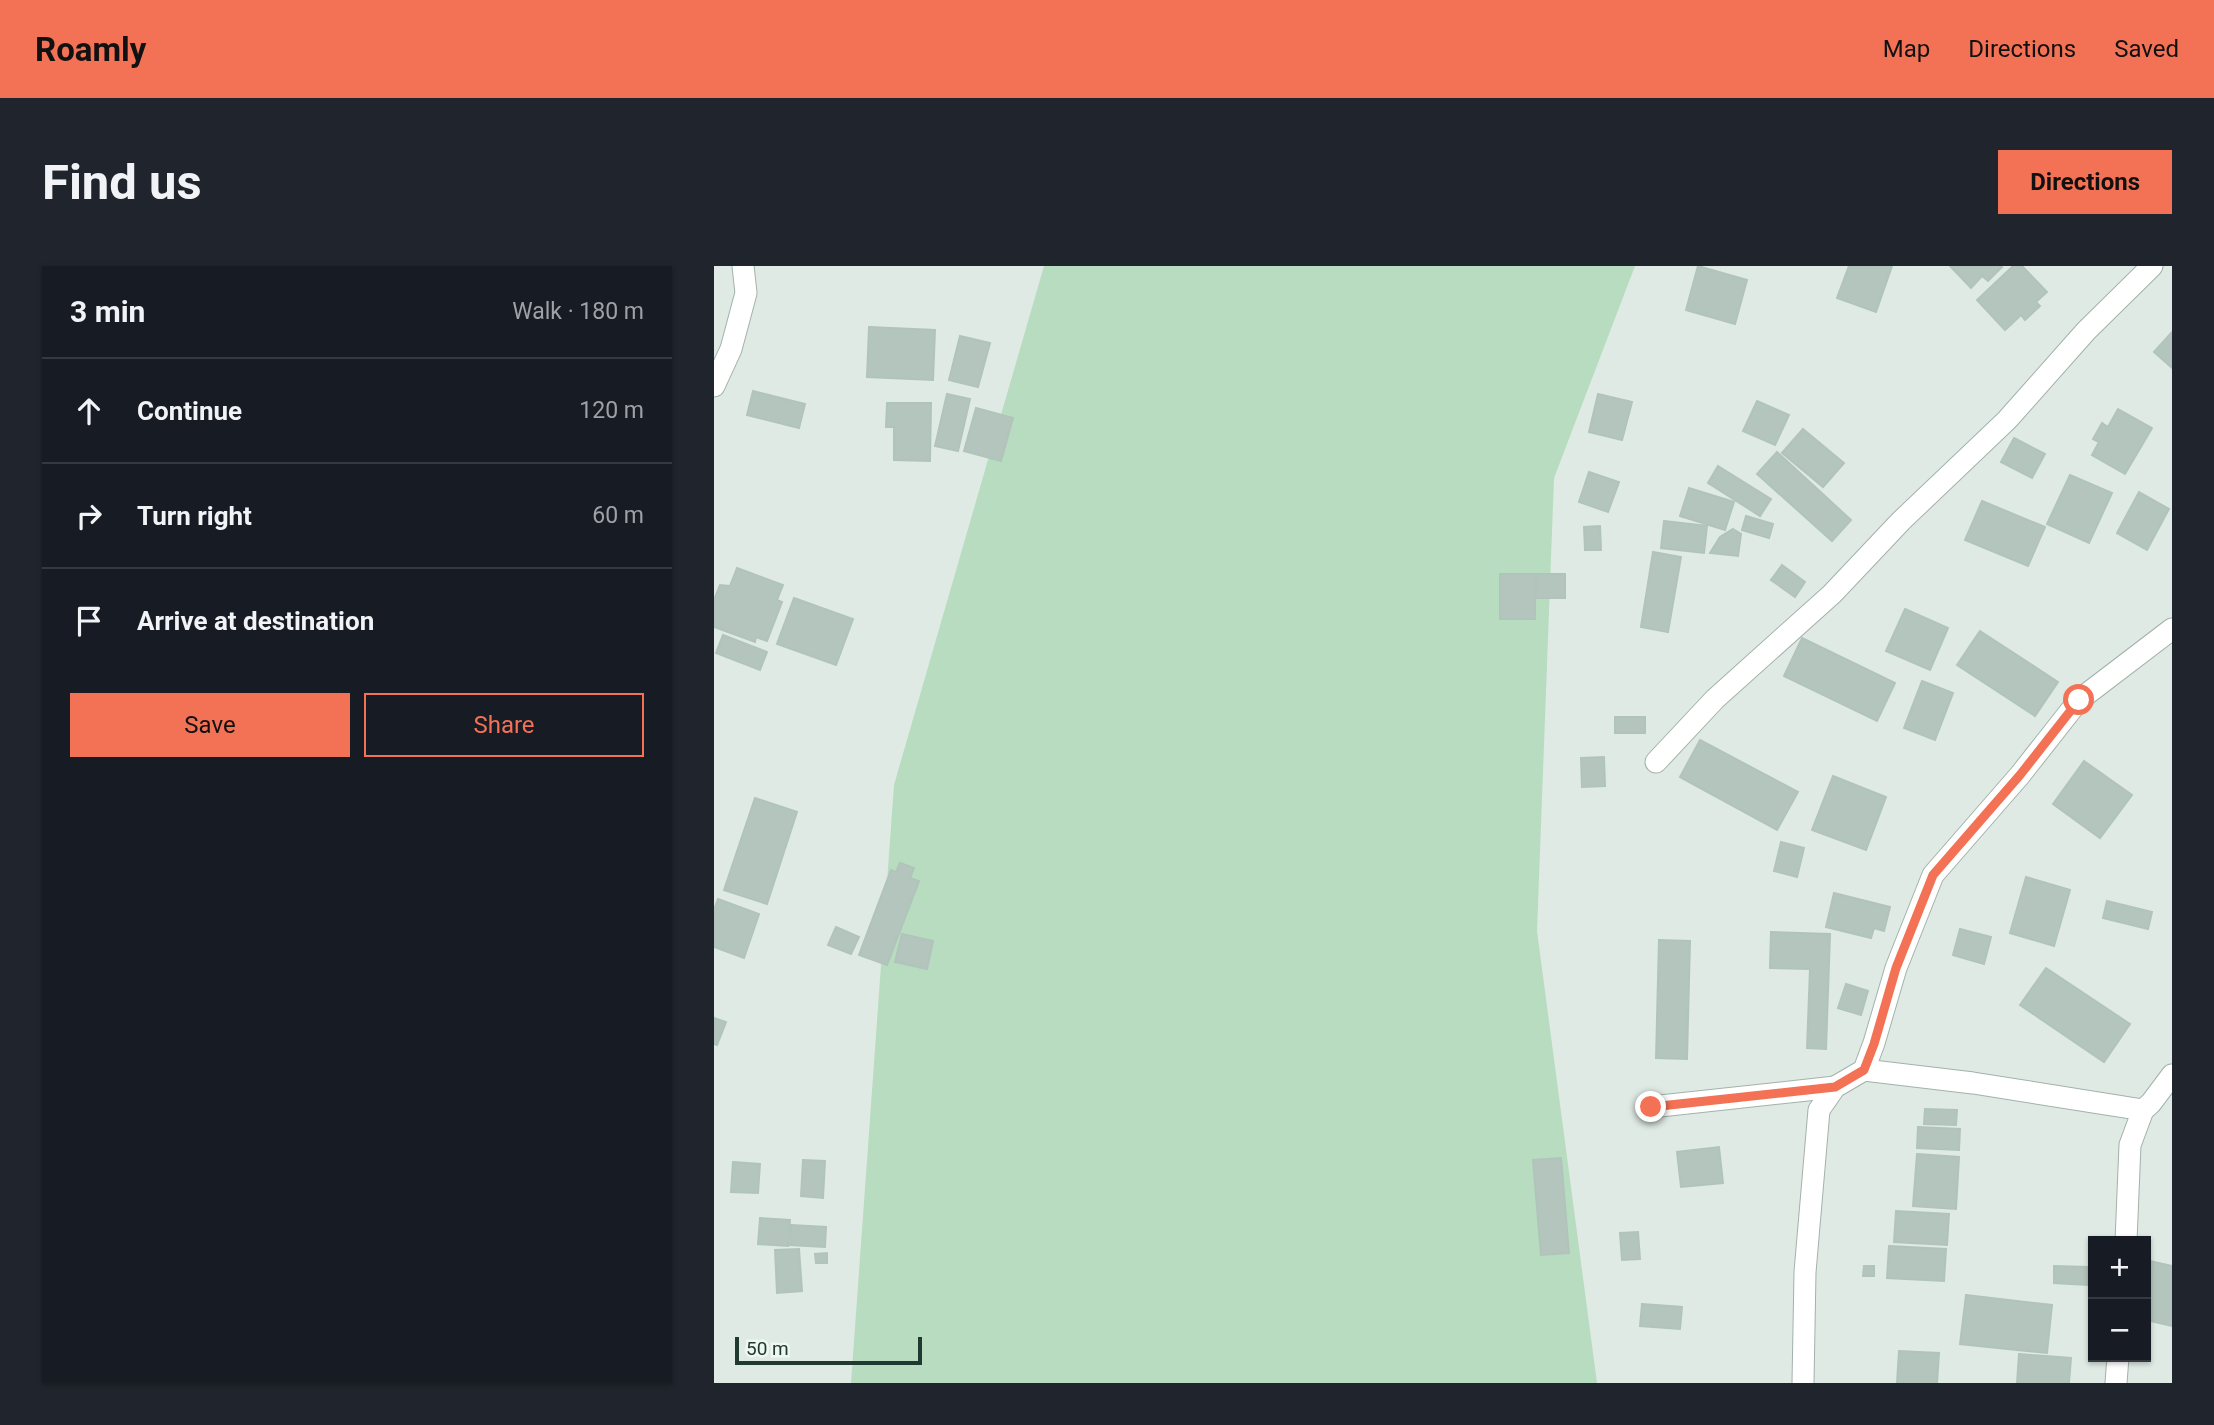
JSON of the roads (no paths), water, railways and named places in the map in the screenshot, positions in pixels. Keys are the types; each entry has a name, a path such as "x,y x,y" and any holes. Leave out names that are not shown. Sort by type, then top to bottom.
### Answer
{"street":[{"path":"714,386 732,349 746,293 743,266"},
{"path":"1656,762 1715,699 1832,594 1901,520 2007,420 2086,331 2152,266"},
{"path":"1864,1070 1896,968 1933,875 2020,775 2079,700 2172,629"},
{"path":"1651,1107 1835,1087 1864,1070 1973,1083 2143,1110"},
{"path":"2126,1236 2130,1145 2143,1110 2172,1075"},
{"path":"1803,1383 1805,1272 1814,1145 1819,1110 1835,1087"},
{"path":"2116,1383 2118,1362"}]}
